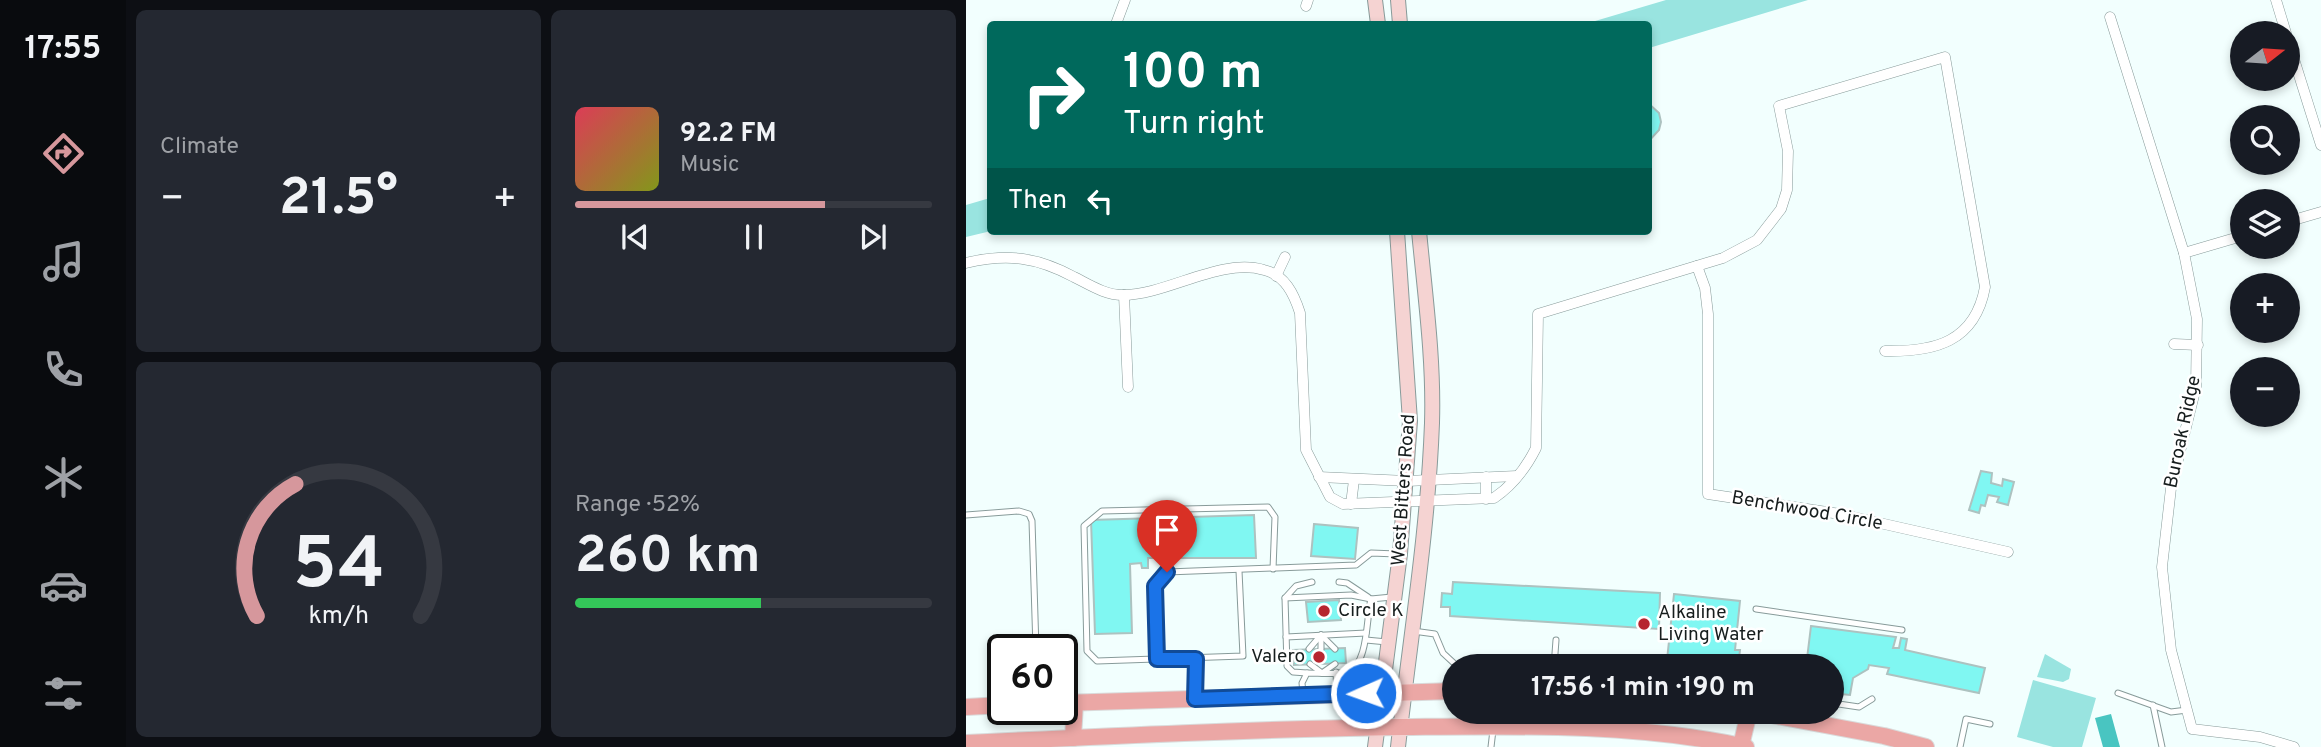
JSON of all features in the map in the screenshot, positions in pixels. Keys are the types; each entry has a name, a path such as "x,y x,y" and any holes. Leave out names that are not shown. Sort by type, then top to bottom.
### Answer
{"main road":[{"path":"1376,0 1378,21"},
{"path":"1398,0 1400,21"},
{"name":"West Bitters Road","path":"1375,747 1400,554 1410,421 1397,235"},
{"name":"West Bitters Road","path":"1398,747 1429,479 1431,358 1419,235"},
{"path":"1078,703 1442,691"},
{"path":"966,707 987,706"},
{"path":"966,743 1073,743 1401,727 1493,726 1638,732 1742,747 1747,724"},
{"path":"1820,724 1926,747"},
{"path":"1071,725 1073,743"}],"street":[{"path":"1117,21 1125,0"},
{"path":"2276,0 2283,21"},
{"name":"Buroak Ridge","path":"2110,17 2184,253 2192,285 2198,345 2196,387 2171,488 2162,567 2171,650 2192,729 2260,737 2294,747"},
{"path":"966,263 997,257 1020,257 1042,262 1102,292 1124,295 1245,266 1267,270 1286,282 1295,296 1300,313 1306,450 1330,497 1343,504 1405,504 1494,498 1509,488 1528,465 1538,435 1538,314 1740,251 1756,240 1781,209 1790,171 1780,106 1944,57 1985,287 1981,307 1968,329 1952,340 1909,352 1885,351"},
{"path":"2300,77 2321,145"},
{"path":"2300,218 2321,212"},
{"path":"2184,253 2230,240"},
{"path":"1276,276 1285,257"},
{"name":"Benchwood Circle","path":"1697,266 1705,288 1708,314 1707,494 1840,514 2008,552"},
{"path":"1124,295 1128,387"},
{"path":"2174,344 2198,345"},
{"path":"1319,477 1354,481 1407,481 1517,476"},
{"path":"1486,477 1486,499"},
{"path":"1351,504 1354,481"}],"lane":[{"path":"1239,571 1243,656 1097,661 1087,651 1084,526 1102,511 1268,507 1275,517 1273,569"},
{"path":"966,515 1019,511 1028,514 1031,521 1035,634"},
{"path":"1157,659 1155,586 1167,572 1356,565 1371,553 1400,554"},
{"path":"1312,582 1296,586 1285,598 1289,669 1307,673 1348,672 1358,664 1366,636 1371,599"},
{"path":"1339,582 1348,583 1371,599"},
{"path":"1285,598 1351,595 1371,599 1395,597"},
{"path":"1756,609 1902,630"},
{"path":"1413,631 1435,634 1444,654"},
{"path":"1321,635 1321,649"},
{"path":"1321,635 1335,649"},
{"path":"1309,649 1321,635"},
{"path":"1286,637 1366,636 1390,643"},
{"path":"1555,654 1556,640"},
{"path":"1195,699 1196,659"},
{"path":"1310,664 1322,673"},
{"path":"1321,664 1322,673"},
{"path":"1322,673 1335,664"},
{"path":"1336,672 1337,694"},
{"path":"1303,695 1303,683 1307,673"},
{"path":"2118,693 2171,712 2187,710"},
{"path":"1844,705 1859,707 1872,699"},
{"path":"2153,705 2162,747"},
{"path":"1960,747 1966,719 1990,724"},
{"path":"1491,747 1493,726"}],"shaded area":[{"path":"1666,0 1808,0 1652,47 1652,21 1595,21"},
{"path":"987,199 987,232 966,237 966,205"},
{"path":"2045,654 2071,669 2069,679 2063,682 2037,677"},
{"path":"2033,680 2096,698 2082,747 2053,747 2017,737"},
{"path":"2111,714 2120,747 2103,747 2095,718"}],"building":[{"path":"1652,107 1659,113 1659,130 1652,138"},
{"path":"1981,471 1992,473 1991,483 2002,486 2003,479 2014,482 2008,505 1997,502 1999,497 1988,495 1985,506 1981,505 1979,513 1969,510"},
{"path":"1254,515 1256,558 1148,558 1148,568 1142,568 1141,563 1130,564 1132,633 1095,634 1091,520"},
{"path":"1314,524 1358,528 1355,559 1311,556"},
{"path":"1453,582 1660,593 1659,629 1450,616 1450,607 1441,607 1442,593 1452,594"},
{"path":"1674,594 1740,601 1735,650 1740,650 1740,654 1668,654"},
{"name":"Circle K","path":"1339,600 1341,620 1308,622 1306,602"},
{"path":"1811,626 1896,637 1893,648 1899,648 1901,638 1907,639 1905,650 1985,668 1979,693 1887,674 1889,668 1869,665 1868,669 1853,678 1850,695 1844,694 1844,654 1808,654"},
{"name":"Valero","path":"1345,648 1346,663 1294,665 1293,650"}],"place":[{"name":"Circle K","path":"1324,611"},
{"name":"Alkaline Living Water","path":"1644,624"},
{"name":"Valero","path":"1319,657"}],"route":[{"path":"1167,572 1155,586 1157,659 1196,659 1195,699 1366,693"}]}
